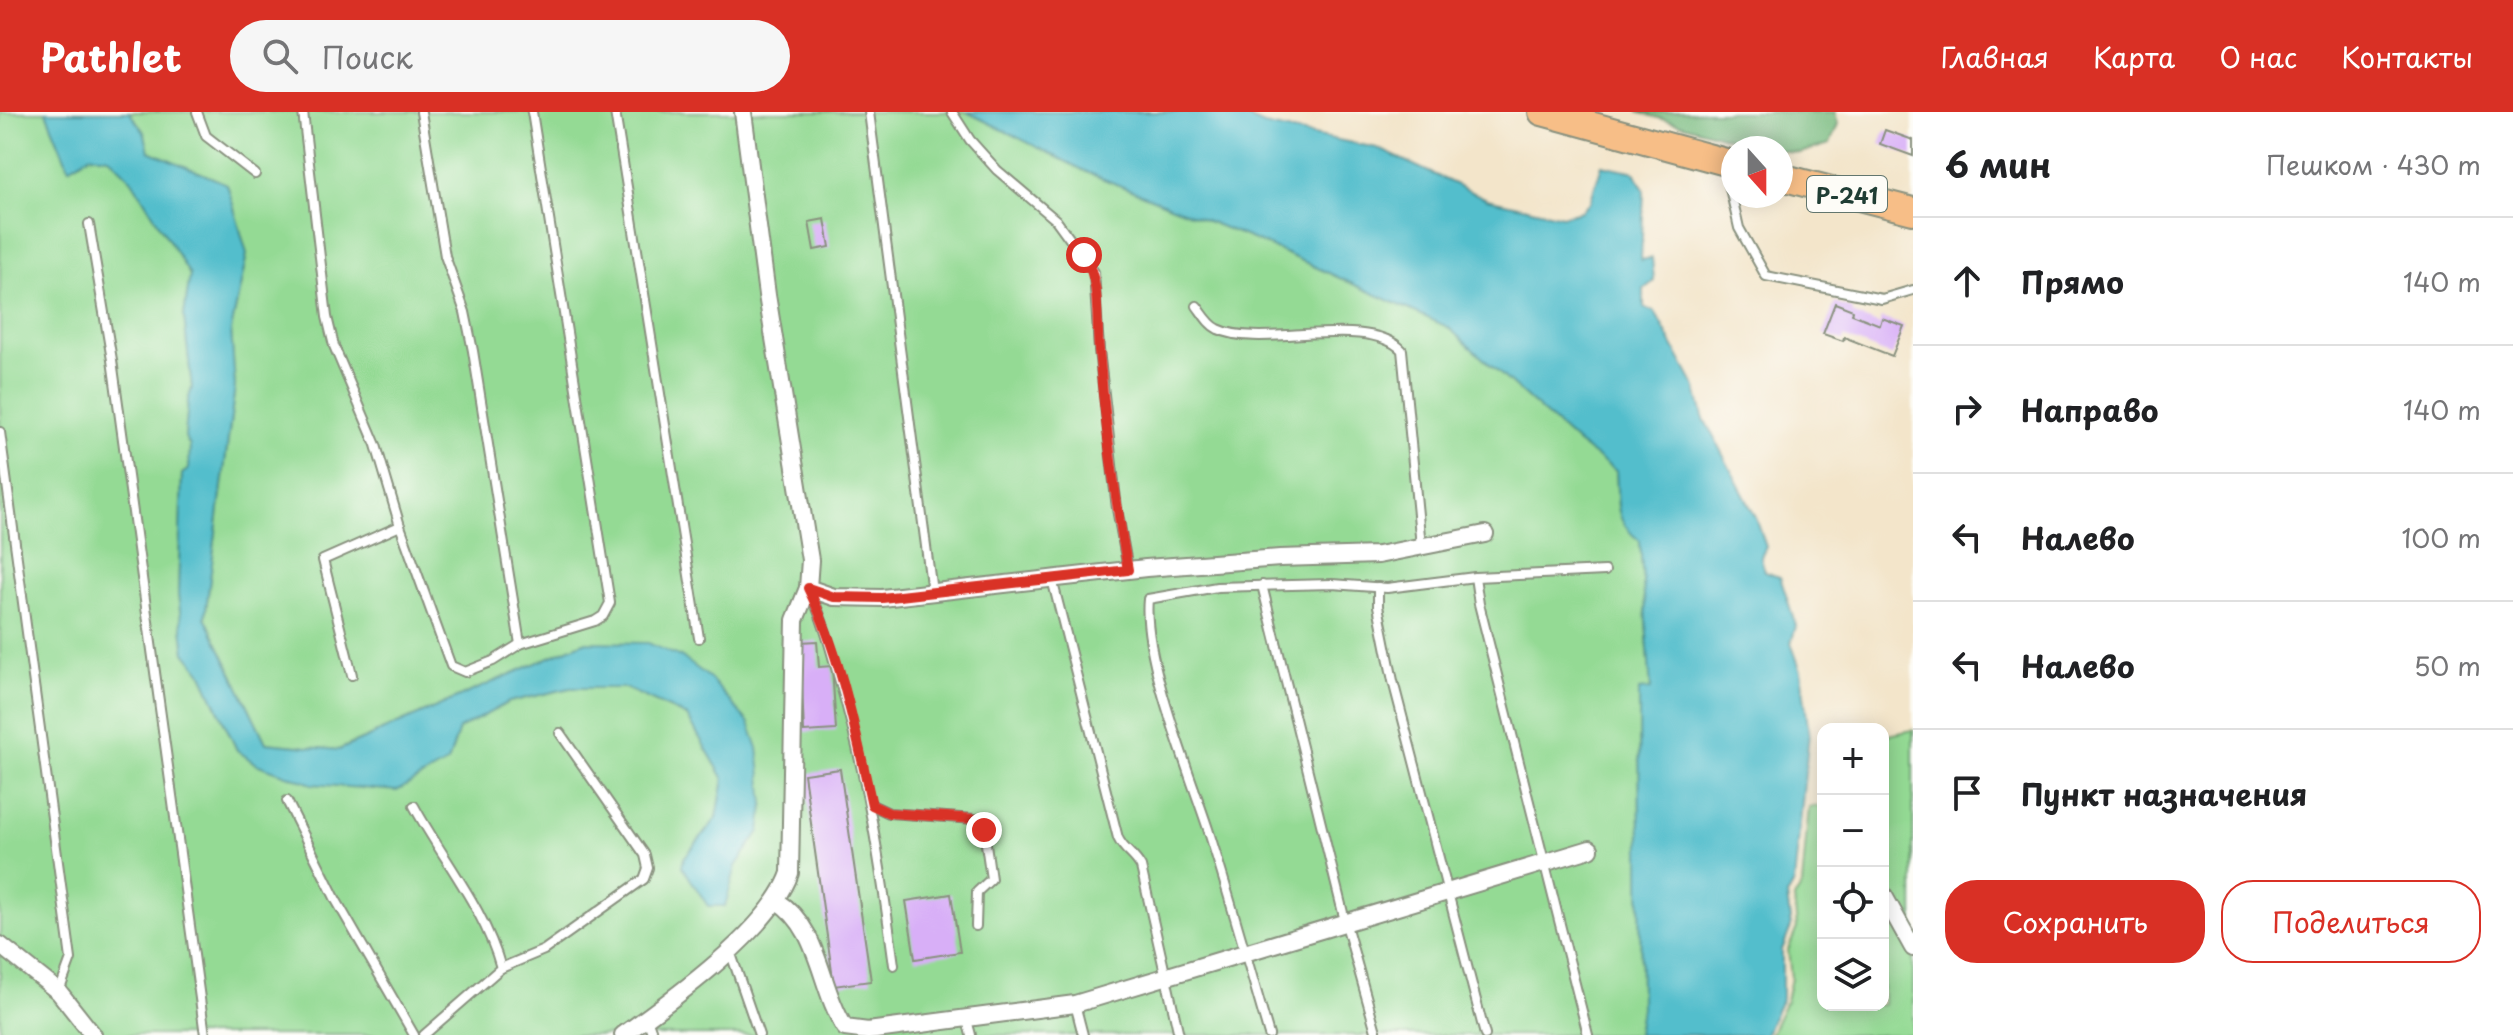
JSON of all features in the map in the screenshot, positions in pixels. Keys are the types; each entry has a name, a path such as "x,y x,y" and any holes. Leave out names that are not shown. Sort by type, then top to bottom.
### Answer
{"highway":[{"path":"1542,112 1721,161"},
{"name":"Р-241","path":"1793,180 1913,211"}],"street":[{"path":"623,1035 730,951 777,901 790,873 795,620 808,588 809,547 767,295 743,112"},
{"path":"808,588 834,597 882,598 1128,570 1280,558 1378,555 1485,534"},
{"path":"777,901 798,916 807,929 832,1008 846,1032 969,1028 1075,1004 1590,849"},
{"path":"1889,905 1913,948"},
{"path":"0,945 59,992 93,1035"}],"lane":[{"path":"197,112 206,136 255,174"},
{"path":"303,112 327,317 351,391 376,445 400,526 451,666 458,672 474,670 520,644 595,621 603,616 610,603 532,112"},
{"path":"421,112 445,256 465,312 473,351 520,644"},
{"path":"615,112 699,638"},
{"path":"869,112 932,592"},
{"path":"952,112 970,140 997,170 1056,220 1094,272 1106,414 1128,570"},
{"path":"1736,208 1739,228 1766,276 1882,299 1913,290"},
{"path":"89,224 112,360 205,1035"},
{"path":"1197,306 1215,328 1242,336 1299,332 1394,342 1402,350 1421,546"},
{"path":"0,432 71,959 59,992"},
{"path":"352,675 323,560 400,526"},
{"path":"1269,1035 1247,950 1170,713 1145,623 1148,599 1217,587 1378,587 1422,585 1475,577 1605,571"},
{"path":"1475,577 1479,604 1588,1035"},
{"path":"1052,579 1118,838 1141,867 1179,1035"},
{"path":"1262,585 1345,921 1377,1035"},
{"path":"1378,587 1378,606 1393,681 1485,1035"},
{"path":"808,588 828,641 872,805 894,965"},
{"path":"424,1035 501,968 544,950 583,925 641,883 647,873 645,855 560,733"},
{"path":"287,801 336,900 414,1035"},
{"path":"872,805 889,813 975,819 984,830 991,879 977,892 976,926"},
{"path":"414,806 440,855 488,928 501,968"},
{"path":"730,951 759,1035"},
{"path":"1075,1004 1083,1035"},
{"path":"646,1018 653,1035"}],"green space":[{"path":"0,112 46,112 69,168 90,155 109,157 132,180 190,275 184,316 192,388 185,437 190,446 189,469 182,474 178,594 185,652 201,672 237,750 448,762 459,729 509,702 570,688 625,688 687,716 724,779 717,818 684,858 725,906 736,866 760,831 758,748 584,642 338,750 266,743 205,617 235,386 231,330 247,254 227,184 149,151 144,132 129,112 967,112 1089,173 1267,245 1448,327 1574,440 1616,471 1618,509 1640,541 1651,690 1639,691 1641,1008 1637,1035 0,1035"},
{"path":"1637,112 1835,112 1838,124 1830,144 1800,153 1793,152 1793,136 1722,136"},
{"path":"1913,730 1913,1035 1770,1035 1786,1001 1791,978 1788,950 1797,928 1794,898 1802,886 1809,807 1817,806 1817,1011 1889,1011 1889,735"}],"water":[{"path":"46,112 129,112 144,132 149,151 227,184 247,254 231,330 235,386 205,617 266,743 339,750 584,642 648,643 683,658 710,678 749,723 758,748 764,804 760,831 736,866 725,906 708,906 682,866 684,858 717,818 724,779 687,716 625,688 570,688 509,702 459,729 448,762 397,791 312,784 256,764 237,750 201,672 185,652 178,594 182,474 189,469 190,446 185,437 192,388 184,316 190,275 132,180 109,157 90,155 69,168"},
{"path":"967,112 1236,112 1264,125 1377,148 1487,199 1562,216 1581,211 1590,202 1602,165 1635,172 1644,190 1641,260 1652,258 1654,281 1644,289 1644,308 1655,312 1696,388 1703,417 1756,518 1766,547 1761,557 1764,572 1780,577 1796,626 1791,643 1801,671 1809,734 1794,883 1787,896 1791,927 1782,950 1782,998 1765,1035 1637,1035 1641,1008 1639,690 1651,689 1640,541 1621,518 1616,471 1574,440 1448,327 1267,245 1089,173"}],"building":[{"path":"1885,130 1913,140 1913,156 1880,144"},
{"path":"825,219 830,247 814,250 809,222"},
{"path":"1835,303 1853,310 1852,314 1880,325 1882,318 1904,326 1892,356 1844,337 1843,341 1823,334"},
{"path":"817,641 819,667 832,666 836,730 804,732 800,642"},
{"path":"840,769 871,981 834,986 804,774"},
{"path":"951,894 960,952 915,959 906,901"}],"route":[{"path":"984,830 975,819 889,813 872,805 857,740 820,613 808,588 834,597 882,598 1128,570 1117,509 1099,350 1094,272 1084,255"}]}
